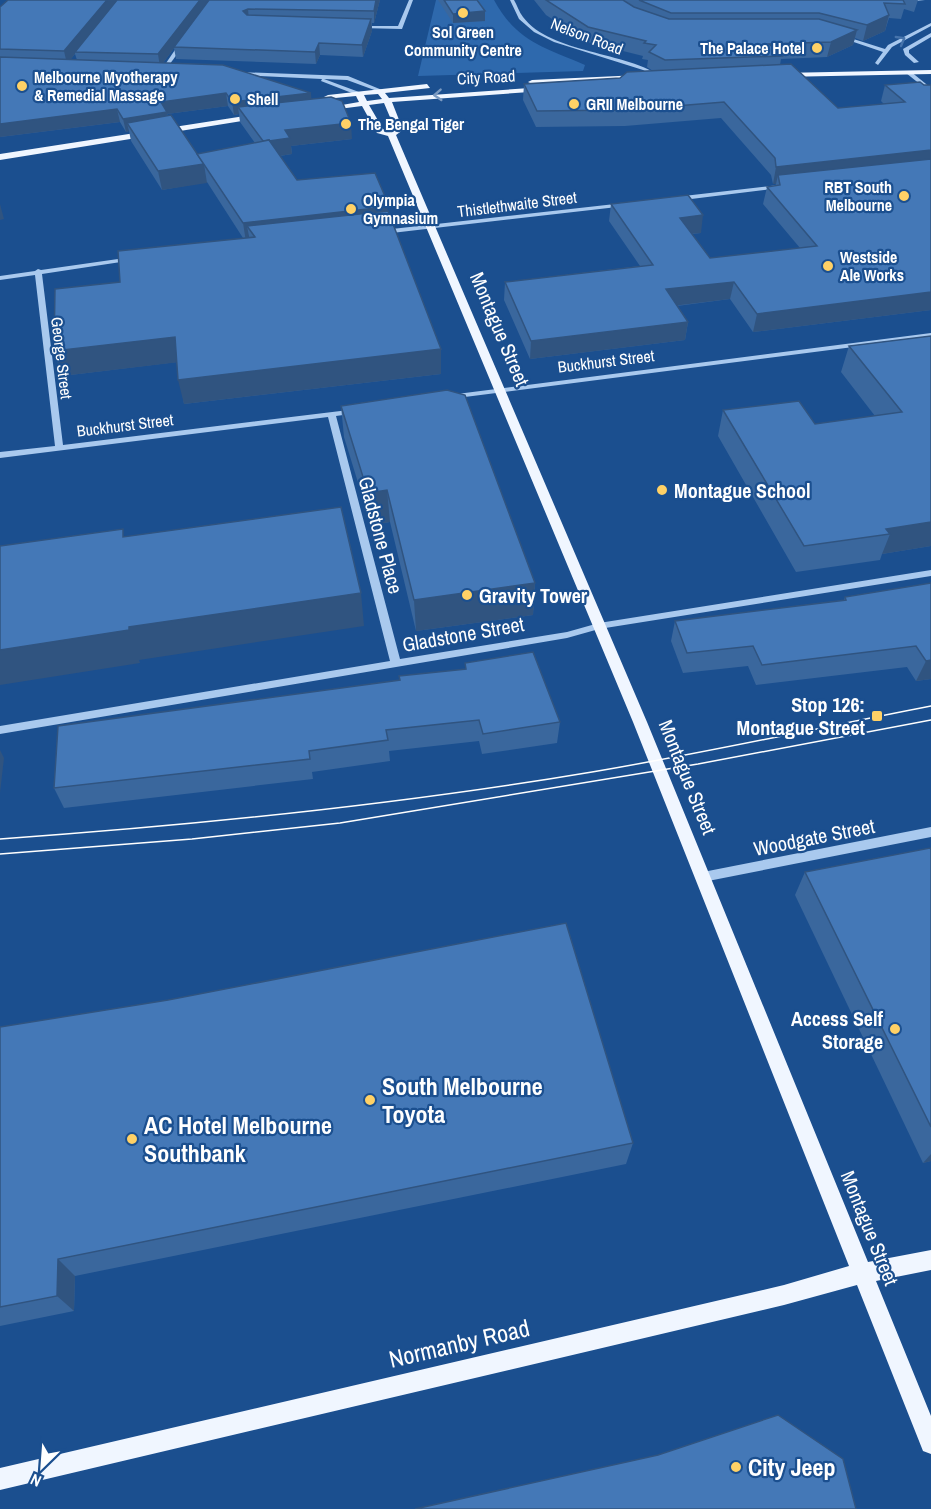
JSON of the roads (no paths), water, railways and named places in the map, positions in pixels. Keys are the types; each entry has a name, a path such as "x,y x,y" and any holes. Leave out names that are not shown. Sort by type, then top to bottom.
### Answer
{"main road":[{"path":"868,63 894,62"},
{"path":"904,62 919,62"},
{"path":"908,72 904,68 919,62"},
{"path":"777,69 858,64"},
{"path":"766,75 931,72"},
{"name":"City Road","path":"461,84 667,78"},
{"name":"City Road","path":"318,109 387,100 667,78"},
{"name":"City Road","path":"322,98 432,86"},
{"name":"Montague Street","path":"357,93 366,103 380,131 391,134 399,130 387,100 379,90"},
{"path":"0,157 266,113"},
{"name":"Montague Street","path":"391,134 703,877 931,1443"},
{"name":"Normanby Road","path":"0,1479 784,1295 862,1273 931,1260"}],"street":[{"path":"355,27 400,28 411,0"},
{"name":"Nelson Road","path":"512,0 522,19 544,35 578,50 667,78"},
{"path":"896,1 923,0"},
{"path":"907,1 931,5"},
{"path":"878,63 886,51 931,24"},
{"path":"920,29 931,33"},
{"path":"919,62 906,49 931,33"},
{"path":"162,71 189,34"},
{"path":"838,36 886,51"},
{"path":"152,71 173,72"},
{"path":"908,72 931,91"},
{"path":"229,74 358,80 379,90"},
{"path":"308,77 357,93"},
{"path":"668,200 788,186"},
{"name":"Thistlethwaite Street","path":"374,232 634,204"},
{"path":"0,278 144,257"},
{"name":"George Street","path":"38,272 59,448"},
{"name":"Buckhurst Street","path":"438,399 931,335"},
{"name":"Buckhurst Street","path":"0,455 367,409"},
{"name":"Gladstone Place","path":"332,415 396,664"},
{"name":"Gladstone Street","path":"0,730 567,635 599,626 931,573"},
{"name":"Woodgate Street","path":"703,877 931,832"}],"tram line":[{"path":"0,839 223,820 371,804 518,784 719,749 931,706"},
{"path":"0,854 192,839 340,823 698,764 931,720"}],"place":[{"name":"Sol Green Community Centre","path":"463,13"},
{"name":"The Palace Hotel","path":"817,48"},
{"name":"Melbourne Myotherapy & Remedial Massage","path":"22,86"},
{"name":"Shell","path":"235,99"},
{"name":"GRII Melbourne","path":"574,104"},
{"name":"The Bengal Tiger","path":"346,124"},
{"name":"RBT South Melbourne","path":"904,196"},
{"name":"Olympia Gymnasium","path":"351,209"},
{"name":"Westside Ale Works","path":"828,266"},
{"name":"Montague School","path":"662,490"},
{"name":"Gravity Tower","path":"467,595"},
{"name":"Stop 126: Montague Street","path":"877,716"},
{"name":"Access Self Storage","path":"895,1029"},
{"name":"South Melbourne Toyota","path":"370,1100"},
{"name":"AC Hotel Melbourne Southbank","path":"132,1139"},
{"name":"City Jeep","path":"736,1467"}]}
